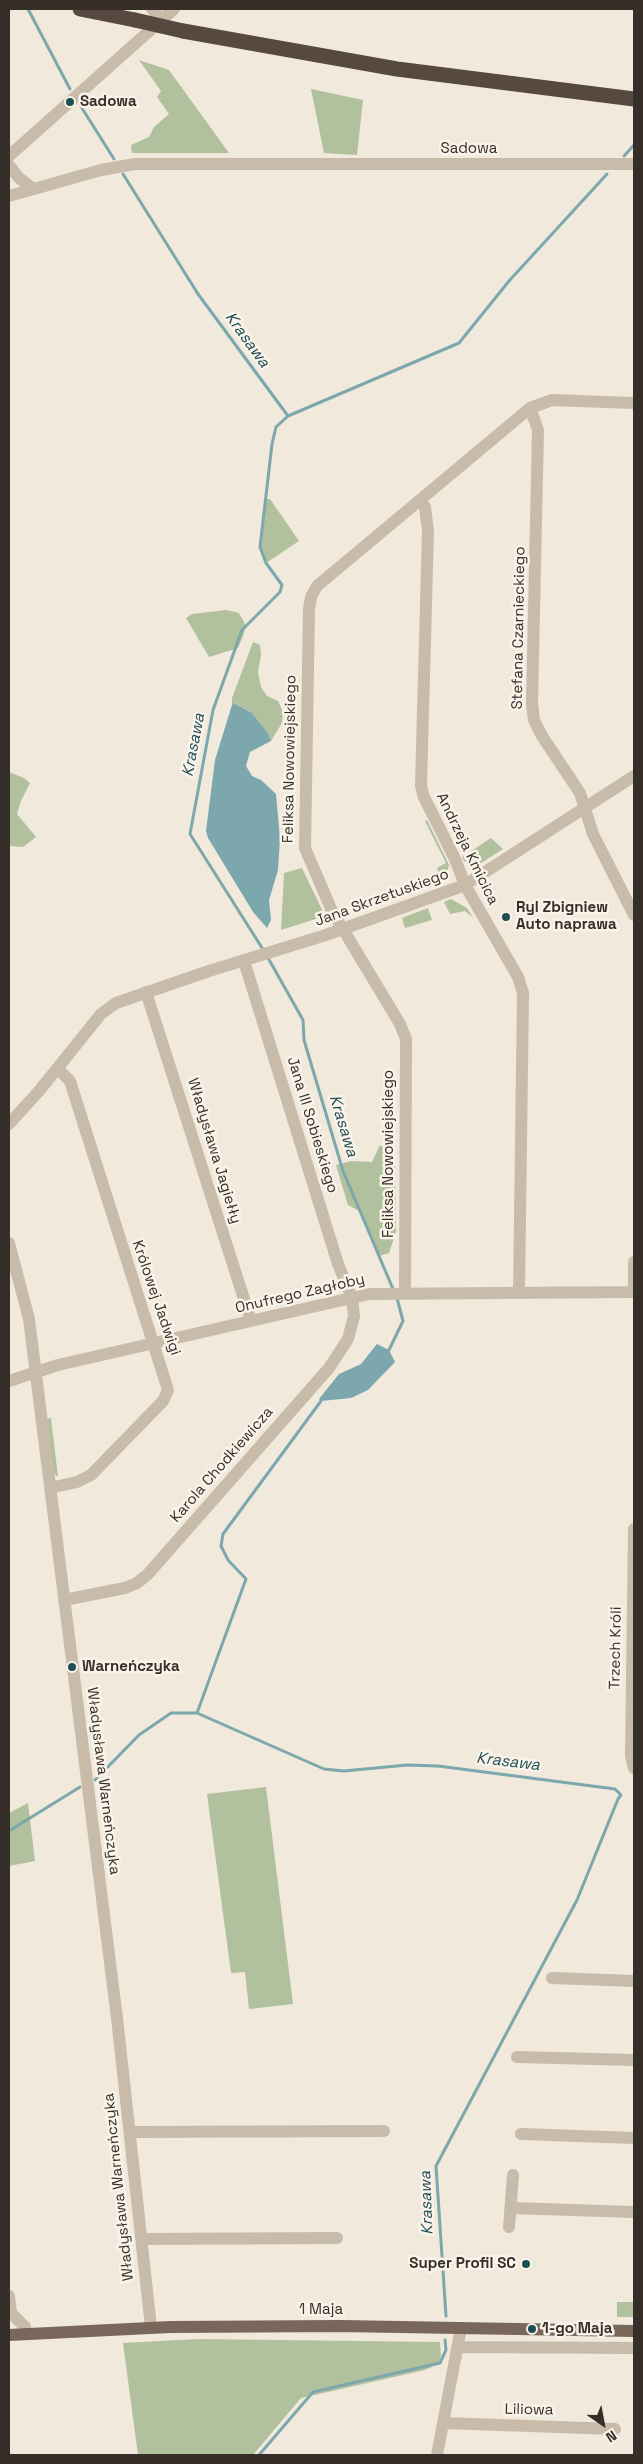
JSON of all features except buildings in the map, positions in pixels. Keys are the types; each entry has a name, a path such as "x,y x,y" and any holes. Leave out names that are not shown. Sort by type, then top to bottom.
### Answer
{"highway":[{"path":"80,9 182,31 433,74 634,99"}],"main road":[{"name":"1 Maja","path":"9,2336 151,2327 461,2328 634,2331"}],"street":[{"path":"152,9 162,20"},
{"path":"9,156 174,9"},
{"name":"Sadowa","path":"9,196 101,170 135,164 634,164"},
{"path":"9,165 18,177 33,190"},
{"name":"Feliksa Nowowiejskiego","path":"398,1292 406,1039 400,1024 328,902 305,848 309,609 317,586 530,408 552,400 634,403"},
{"name":"Stefana Czarnieckiego","path":"530,408 538,430 532,703 534,720 542,736 580,793 593,834 634,915"},
{"name":"Andrzeja Kmicica","path":"420,501 425,507 428,531 421,784 428,807 455,859 465,885 518,977 523,993 519,1293"},
{"name":"Jana Skrzetuskiego","path":"146,992 343,929 465,885 634,776"},
{"name":"Jana III Sobieskiego","path":"244,961 338,1264 352,1298"},
{"path":"9,1124 58,1069 108,1008 146,992"},
{"name":"Władysława Jagiełły","path":"146,992 251,1321"},
{"name":"Królowej Jadwigi","path":"50,1488 77,1482 91,1475 167,1395 167,1384 70,1081 58,1069"},
{"name":"Władysława Warneńczyka","path":"9,1243 25,1296 36,1372 130,2132 151,2327"},
{"path":"634,1262 634,1292"},
{"name":"Onufrego Zagłoby","path":"9,1380 36,1372 369,1294 398,1292 634,1292"},
{"name":"Karola Chodkiewicza","path":"64,1600 125,1588 148,1574 335,1359 348,1339 354,1316 352,1298"},
{"name":"Trzech Króli","path":"634,1529 631,1756 634,1768"},
{"path":"552,1978 634,1981"},
{"path":"517,2057 634,2060"},
{"path":"130,2132 384,2131"},
{"path":"521,2134 634,2138"},
{"path":"509,2227 513,2175"},
{"path":"511,2208 634,2212"},
{"path":"141,2239 337,2238"},
{"path":"9,2296 11,2313 25,2327 26,2334"},
{"path":"436,2455 461,2328"},
{"path":"458,2347 634,2348"},
{"name":"Liliowa","path":"443,2423 615,2429"}],"green space":[{"path":"139,60 169,70 229,153 132,153 131,145 149,137 154,127 169,114 157,97 161,91"},
{"path":"311,89 363,100 357,155 324,153"},
{"path":"266,499 270,499 299,541 266,563 260,547"},
{"path":"226,610 239,613 246,626 243,636 238,648 209,657 186,618 192,614"},
{"path":"253,642 260,645 261,655 258,672 261,687 267,696 278,701 283,712 282,723 271,741 268,733 252,713 235,703 232,705 232,698"},
{"path":"9,772 24,778 30,783 17,814 36,837 23,847 9,846"},
{"path":"427,820 449,865 444,882 434,886 439,874 437,868 446,863 425,821"},
{"path":"491,838 503,849 478,865 464,861 462,857"},
{"path":"302,868 325,916 281,930 284,873"},
{"path":"451,899 467,908 473,918 465,911 450,914 444,902"},
{"path":"428,908 432,920 405,928 402,918"},
{"path":"380,1145 395,1158 396,1232 389,1253 379,1256 361,1212 348,1205 336,1165 351,1161 372,1162"},
{"path":"51,1418 58,1477 53,1472 46,1419"},
{"path":"266,1787 293,2004 249,2009 245,1972 231,1973 207,1794"},
{"path":"28,1803 35,1861 9,1866 9,1813"},
{"path":"617,2302 634,2302 634,2317 617,2317"},
{"path":"198,2339 440,2342 441,2356 438,2364 425,2370 301,2398 253,2455 138,2455 123,2343"}],"water":[{"path":"234,703 252,713 268,733 271,741 250,752 246,766 252,776 261,780 276,794 280,839 278,870 269,900 271,920 267,928 253,912 208,838 206,831 215,760"},
{"path":"377,1344 389,1350 395,1362 368,1390 351,1398 321,1401 319,1399 339,1374 361,1364"}],"waterway":[{"name":"Krasawa","path":"28,9 70,89"},
{"name":"Krasawa","path":"80,105 114,159"},
{"path":"624,156 634,145"},
{"name":"Krasawa","path":"123,174 198,294 288,416"},
{"name":"Krasawa","path":"264,951 190,834 213,710 242,630 280,592 282,585 266,563 260,547 272,444 276,427 288,416 459,343 509,281 607,174"},
{"name":"Krasawa","path":"267,956 303,1020 304,1040 343,1171 393,1289"},
{"name":"Krasawa","path":"389,1350 403,1321 397,1298"},
{"name":"Krasawa","path":"321,1401 223,1534 221,1546 228,1560 246,1579 197,1713 324,1769 344,1771 407,1765 438,1766 615,1789 621,1795 577,1900 436,2166 446,2316"},
{"path":"95,1780 139,1735 171,1713 197,1713"},
{"path":"9,1831 80,1787"},
{"name":"Krasawa","path":"259,2455 313,2392 440,2363 446,2350 445,2340"}],"place":[{"name":"Sadowa","path":"70,102"},
{"name":"Ryl Zbigniew Auto naprawa","path":"506,917"},
{"name":"Warneńczyka","path":"72,1667"},
{"name":"Super Profil SC","path":"526,2264"},
{"name":"1-go Maja","path":"532,2329"}]}
